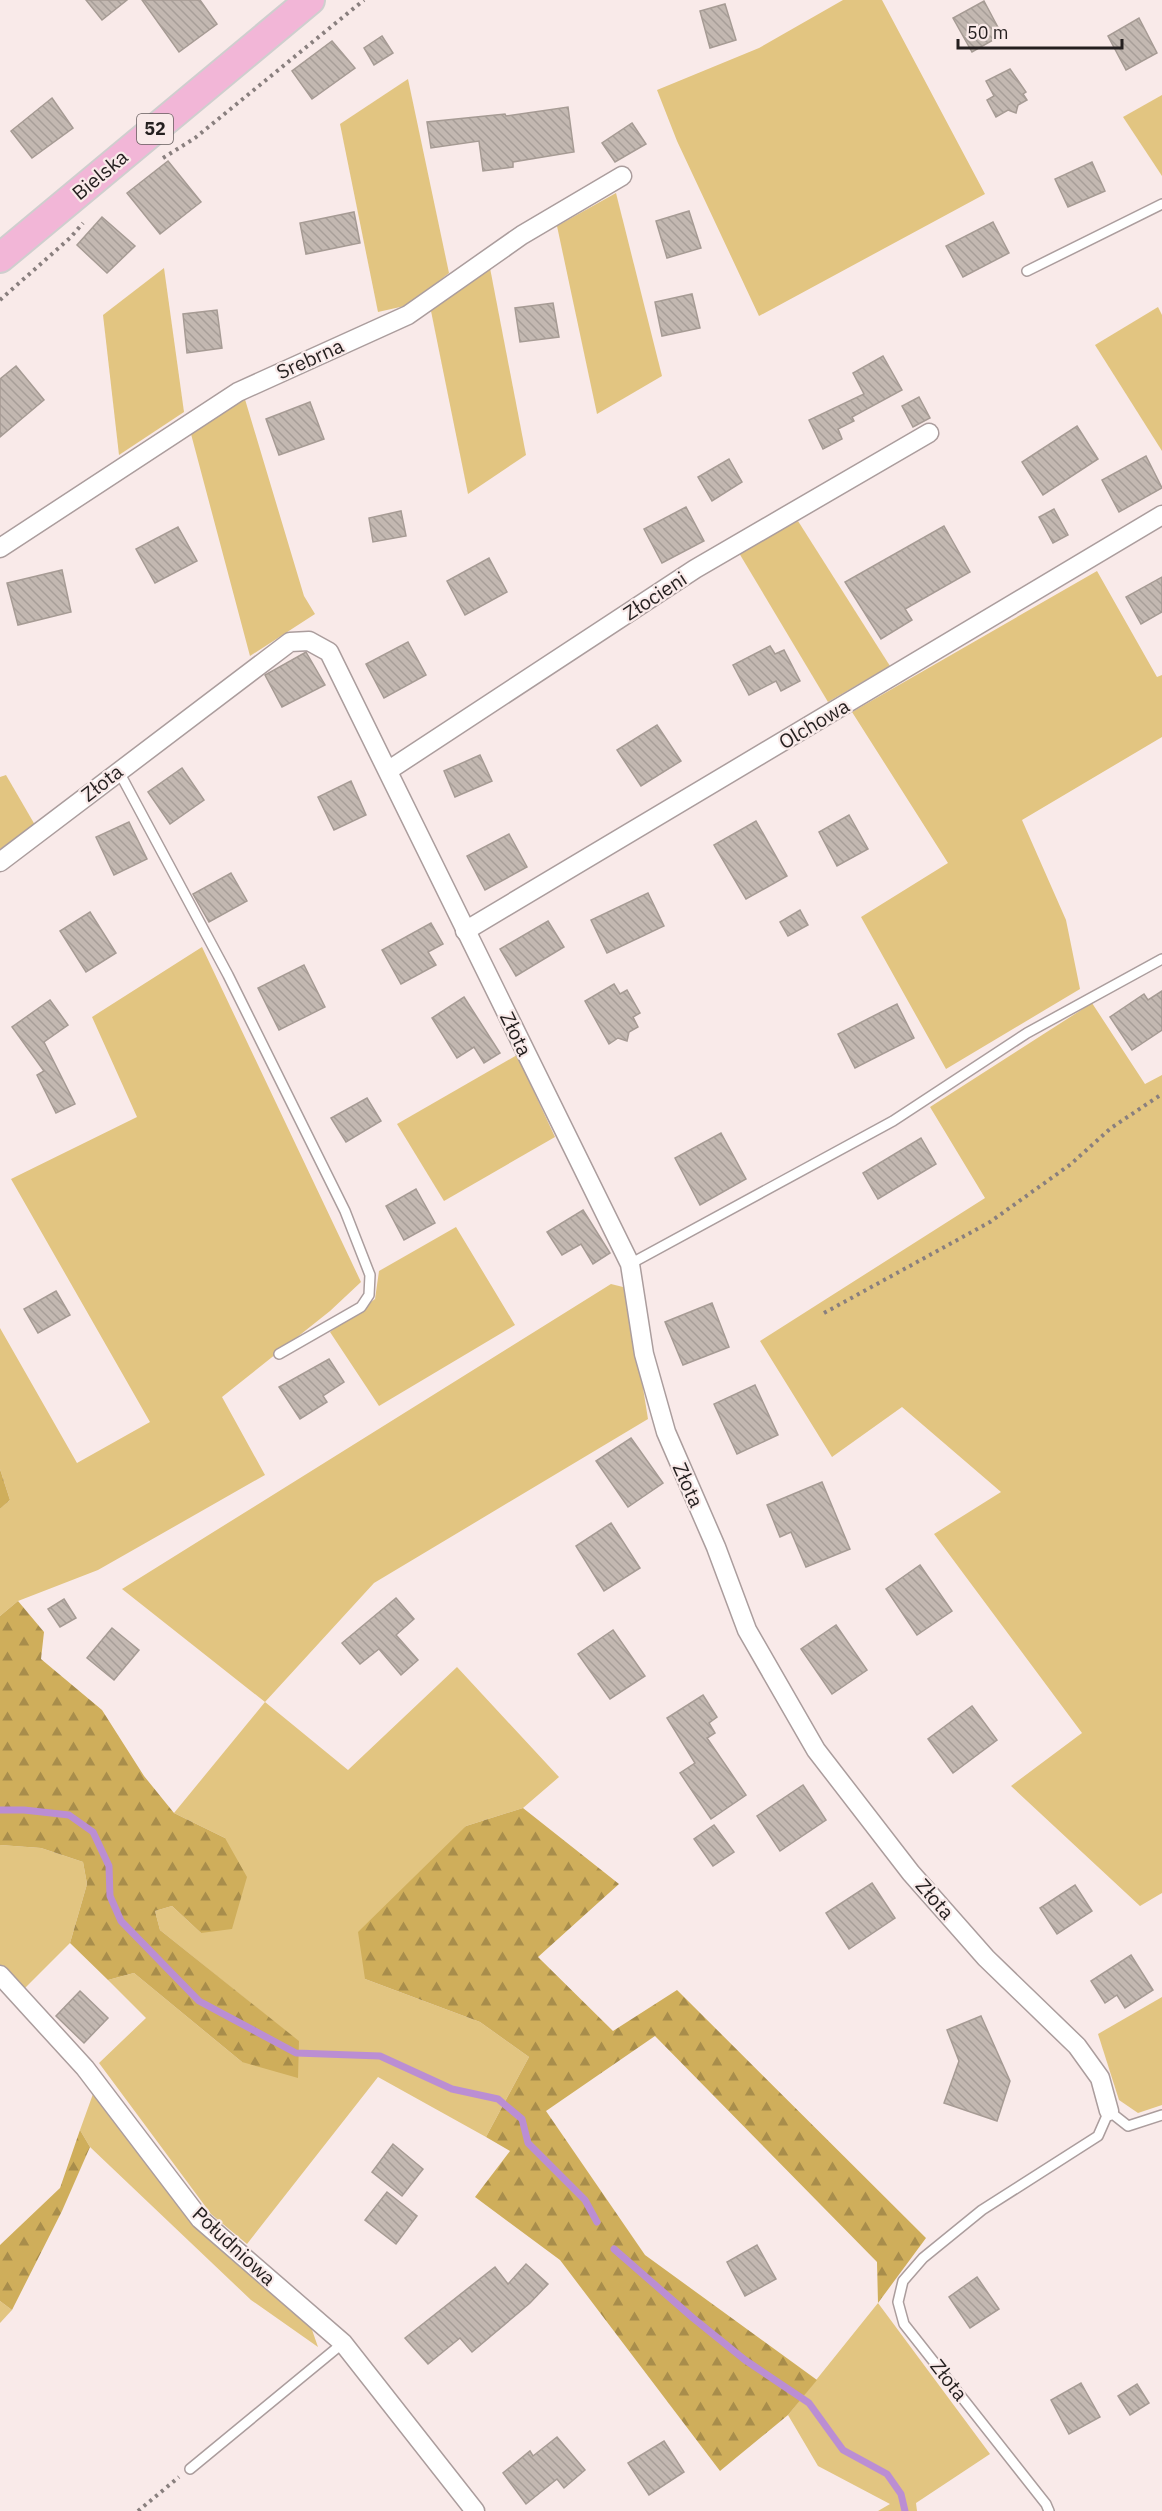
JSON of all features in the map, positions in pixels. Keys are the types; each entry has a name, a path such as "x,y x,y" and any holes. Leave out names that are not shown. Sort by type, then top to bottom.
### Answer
{"main road":[{"name":"Bielska","path":"0,258 310,0"}],"street":[{"name":"Srebrna","path":"0,548 238,392 408,315 522,235 622,176"},
{"name":"Złocieni","path":"389,770 695,569 929,434"},
{"name":"Olchowa","path":"465,931 1162,515"},
{"name":"Złota","path":"0,862 118,770 290,642 309,641 329,652 630,1264 644,1354 666,1432 716,1547 747,1630 816,1750 911,1873 986,1958 1077,2046 1100,2078 1109,2111"},
{"name":"Południowa","path":"0,1975 85,2068 200,2219 343,2343 475,2511"}],"lane":[{"path":"1027,271 1162,204"},
{"path":"118,770 228,975 345,1211 370,1275 369,1294 361,1307 279,1354"},
{"path":"630,1264 893,1121 1027,1033 1162,959"},
{"path":"1109,2111 1128,2126 1162,2115"},
{"name":"Złota","path":"1049,2511 1032,2486 904,2324 898,2302 903,2281 923,2258 982,2210 1098,2136 1109,2111"},
{"path":"190,2469 343,2343"}],"path":[{"path":"160,160 178,146 195,138 364,0"},
{"path":"0,300 70,238 88,218"},
{"path":"824,1313 990,1222 1071,1164 1111,1128 1162,1094"},
{"path":"138,2511 190,2469"}],"shaded area":[{"path":"843,0 882,0 985,194 759,316 677,141 657,90 759,48"},
{"path":"408,79 449,273 409,305 378,312 340,124"},
{"path":"1162,95 1162,176 1123,117"},
{"path":"616,193 662,376 597,414 557,226"},
{"path":"164,268 184,412 119,455 103,315"},
{"path":"490,268 526,455 468,494 431,311"},
{"path":"1158,307 1162,315 1162,451 1095,345"},
{"path":"244,396 304,596 315,614 250,656 191,434"},
{"path":"798,521 890,666 828,702 739,553"},
{"path":"1097,571 1157,677 1162,675 1162,737 1022,820 1066,920 1080,989 946,1069 861,917 948,863 852,712"},
{"path":"6,775 35,825 0,849 0,777"},
{"path":"202,947 361,1282 330,1311 222,1397 265,1475 98,1570 18,1601 0,1616 0,1509 10,1500 0,1469 0,1328 77,1463 150,1422 11,1179 137,1117 92,1017"},
{"path":"1092,1003 1145,1084 1162,1075 1162,1893 1140,1906 1011,1786 1082,1733 934,1534 1001,1492 902,1407 832,1457 760,1341 985,1198 930,1107"},
{"path":"517,1055 555,1137 444,1201 397,1124"},
{"path":"456,1227 515,1325 379,1406 330,1332 375,1299 379,1271"},
{"path":"611,1284 627,1288 648,1419 374,1583 265,1702 122,1589"},
{"path":"457,1667 559,1777 523,1808 466,1826 365,1979 480,2022 529,2057 486,2137 378,2077 247,2244 211,2214 99,2063 146,2018 108,1980 134,1973 242,2062 298,2041 160,1930 155,1911 172,1906 201,1933 225,1838 174,1813 265,1702 348,1770"},
{"path":"0,1845 41,1848 83,1862 87,1884 70,1943 25,1988 0,1965"},
{"path":"1162,1997 1162,2105 1138,2113 1119,2100 1098,2034"},
{"path":"93,2094 195,2224 310,2324 318,2347 251,2300 90,2147 80,2130"},
{"path":"0,2301 12,2310 0,2323"},
{"path":"878,2303 990,2454 916,2503 917,2511 878,2511 890,2504 818,2466 788,2415"}],"green space":[{"path":"0,1469 10,1500 0,1509"},
{"path":"18,1601 44,1632 41,1659 102,1710 144,1776 174,1813 225,1838 247,1877 232,1929 201,1933 172,1906 155,1911 160,1930 299,2041 298,2078 242,2062 134,1973 108,1980 70,1943 87,1884 83,1862 41,1848 0,1845 0,1616"},
{"path":"523,1808 619,1884 538,1957 613,2031 677,1990 926,2238 878,2303 877,2262 655,2036 546,2111 645,2255 817,2380 788,2415 720,2471 560,2260 475,2197 510,2151 486,2137 529,2057 480,2022 365,1979 358,1932 466,1826"},
{"path":"80,2130 90,2147 62,2211 12,2310 0,2301 0,2245 60,2188"}],"building":[{"path":"86,0 127,0 102,20"},
{"path":"142,0 200,0 217,24 179,52"},
{"path":"984,1 1002,35 972,52 953,18"},
{"path":"725,4 736,40 710,48 700,11"},
{"path":"1139,18 1157,53 1126,70 1108,36"},
{"path":"382,36 393,53 374,65 364,48"},
{"path":"332,41 355,68 312,99 292,71"},
{"path":"1010,69 1026,92 1023,94 1027,100 1018,105 1016,113 1008,110 996,117 987,100 994,96 986,81"},
{"path":"52,98 73,128 32,158 11,131"},
{"path":"568,107 574,152 513,162 513,167 483,171 479,141 431,148 427,122 505,114 506,116"},
{"path":"632,123 646,144 615,162 602,143"},
{"path":"168,161 201,202 160,234 127,193"},
{"path":"1092,162 1105,191 1068,207 1055,179"},
{"path":"689,211 701,248 667,258 656,221"},
{"path":"354,212 360,243 306,254 300,223"},
{"path":"102,217 135,246 107,273 77,245"},
{"path":"993,222 1009,253 963,277 946,246"},
{"path":"692,294 700,328 662,336 655,302"},
{"path":"553,303 559,337 520,342 515,308"},
{"path":"217,310 222,348 187,353 183,314"},
{"path":"883,356 902,390 852,417 854,421 838,429 842,439 823,449 809,420 864,394 853,373"},
{"path":"16,366 44,400 0,437 0,379"},
{"path":"919,397 930,418 913,427 902,406"},
{"path":"310,402 324,439 279,455 266,419"},
{"path":"1077,426 1098,459 1043,495 1022,462"},
{"path":"1146,456 1162,488 1119,512 1102,480"},
{"path":"729,459 742,482 712,501 698,477"},
{"path":"686,507 704,541 662,563 644,529"},
{"path":"1054,509 1068,535 1053,543 1039,517"},
{"path":"401,511 406,536 373,542 369,518"},
{"path":"944,526 970,572 905,609 912,620 881,639 845,582"},
{"path":"178,527 197,561 155,583 136,549"},
{"path":"489,558 507,592 465,615 447,581"},
{"path":"62,570 71,612 18,625 7,583"},
{"path":"1162,577 1162,612 1141,624 1126,597"},
{"path":"408,642 426,675 384,698 366,664"},
{"path":"770,646 775,654 784,650 800,681 781,691 776,681 749,695 733,665"},
{"path":"306,652 325,685 282,707 265,675"},
{"path":"657,725 681,761 641,786 617,750"},
{"path":"480,755 492,781 455,797 444,771"},
{"path":"182,768 204,800 170,824 148,792"},
{"path":"351,781 366,815 334,830 318,797"},
{"path":"849,815 868,849 837,866 819,832"},
{"path":"756,821 787,876 746,899 714,845"},
{"path":"129,822 147,859 114,875 96,837"},
{"path":"509,834 527,867 485,890 467,856"},
{"path":"231,873 247,901 209,922 193,894"},
{"path":"648,893 664,926 607,953 591,920"},
{"path":"800,910 808,925 788,936 780,922"},
{"path":"90,912 116,953 86,972 60,931"},
{"path":"548,921 564,947 516,976 500,949"},
{"path":"431,923 443,944 428,952 436,965 401,984 382,950"},
{"path":"304,965 325,1007 279,1030 258,988"},
{"path":"614,984 620,994 627,990 640,1013 633,1017 638,1027 629,1032 627,1041 618,1038 609,1044 585,1001"},
{"path":"1162,991 1162,1030 1132,1050 1110,1017 1144,994 1148,1000"},
{"path":"464,997 500,1053 484,1063 474,1047 457,1058 432,1018"},
{"path":"50,1000 68,1025 44,1042 75,1104 56,1113 37,1075 44,1071 12,1027"},
{"path":"897,1004 914,1038 855,1068 838,1034"},
{"path":"367,1098 381,1121 346,1142 331,1118"},
{"path":"721,1133 746,1179 700,1205 675,1158"},
{"path":"921,1138 936,1164 878,1199 863,1173"},
{"path":"416,1189 435,1223 404,1240 386,1206"},
{"path":"583,1210 610,1253 593,1264 581,1244 562,1255 547,1232"},
{"path":"56,1291 70,1315 38,1333 24,1309"},
{"path":"712,1303 729,1347 683,1365 665,1322"},
{"path":"329,1359 344,1382 323,1396 327,1402 300,1419 279,1387"},
{"path":"755,1385 778,1435 737,1454 714,1404"},
{"path":"631,1438 663,1483 628,1507 596,1461"},
{"path":"822,1482 850,1549 806,1567 791,1532 780,1537 767,1505"},
{"path":"611,1523 640,1568 604,1591 576,1546"},
{"path":"920,1565 952,1611 917,1635 886,1589"},
{"path":"396,1598 414,1619 396,1635 418,1660 401,1675 379,1649 360,1664 342,1643"},
{"path":"64,1599 76,1618 60,1627 48,1609"},
{"path":"836,1625 867,1670 832,1694 801,1649"},
{"path":"112,1628 139,1650 114,1680 87,1658"},
{"path":"613,1630 645,1676 610,1699 578,1654"},
{"path":"703,1695 717,1717 709,1723 715,1733 707,1738 746,1795 711,1819 680,1773 695,1763 667,1718"},
{"path":"972,1706 997,1740 953,1773 928,1739"},
{"path":"803,1785 826,1820 780,1851 757,1816"},
{"path":"714,1825 734,1852 713,1866 694,1839"},
{"path":"872,1883 895,1918 849,1949 826,1913"},
{"path":"1075,1885 1092,1911 1057,1934 1040,1908"},
{"path":"1131,1955 1153,1990 1125,2008 1117,1995 1105,2003 1091,1981"},
{"path":"80,1991 108,2018 84,2043 56,2016"},
{"path":"981,2016 1010,2081 997,2121 944,2103 959,2061 947,2030"},
{"path":"393,2144 423,2169 402,2196 372,2172"},
{"path":"387,2192 417,2216 396,2244 365,2220"},
{"path":"757,2245 776,2279 745,2296 727,2262"},
{"path":"526,2264 548,2284 530,2303 472,2352 460,2338 428,2364 405,2338 495,2267 508,2284"},
{"path":"977,2277 999,2309 970,2328 949,2297"},
{"path":"1081,2383 1100,2417 1069,2434 1051,2400"},
{"path":"1137,2384 1149,2403 1130,2415 1118,2396"},
{"path":"557,2437 585,2470 564,2488 557,2479 526,2504 503,2473 530,2451 533,2456"},
{"path":"664,2441 684,2472 649,2495 628,2463"}],"waterway":[{"path":"0,1810 69,1815 93,1832 109,1866 110,1896 121,1921 199,2001 296,2053 380,2056 452,2089 498,2099 522,2119 528,2143 585,2200 597,2222"},
{"path":"614,2249 745,2360 809,2403 843,2450 887,2474 901,2494 905,2511"}]}
